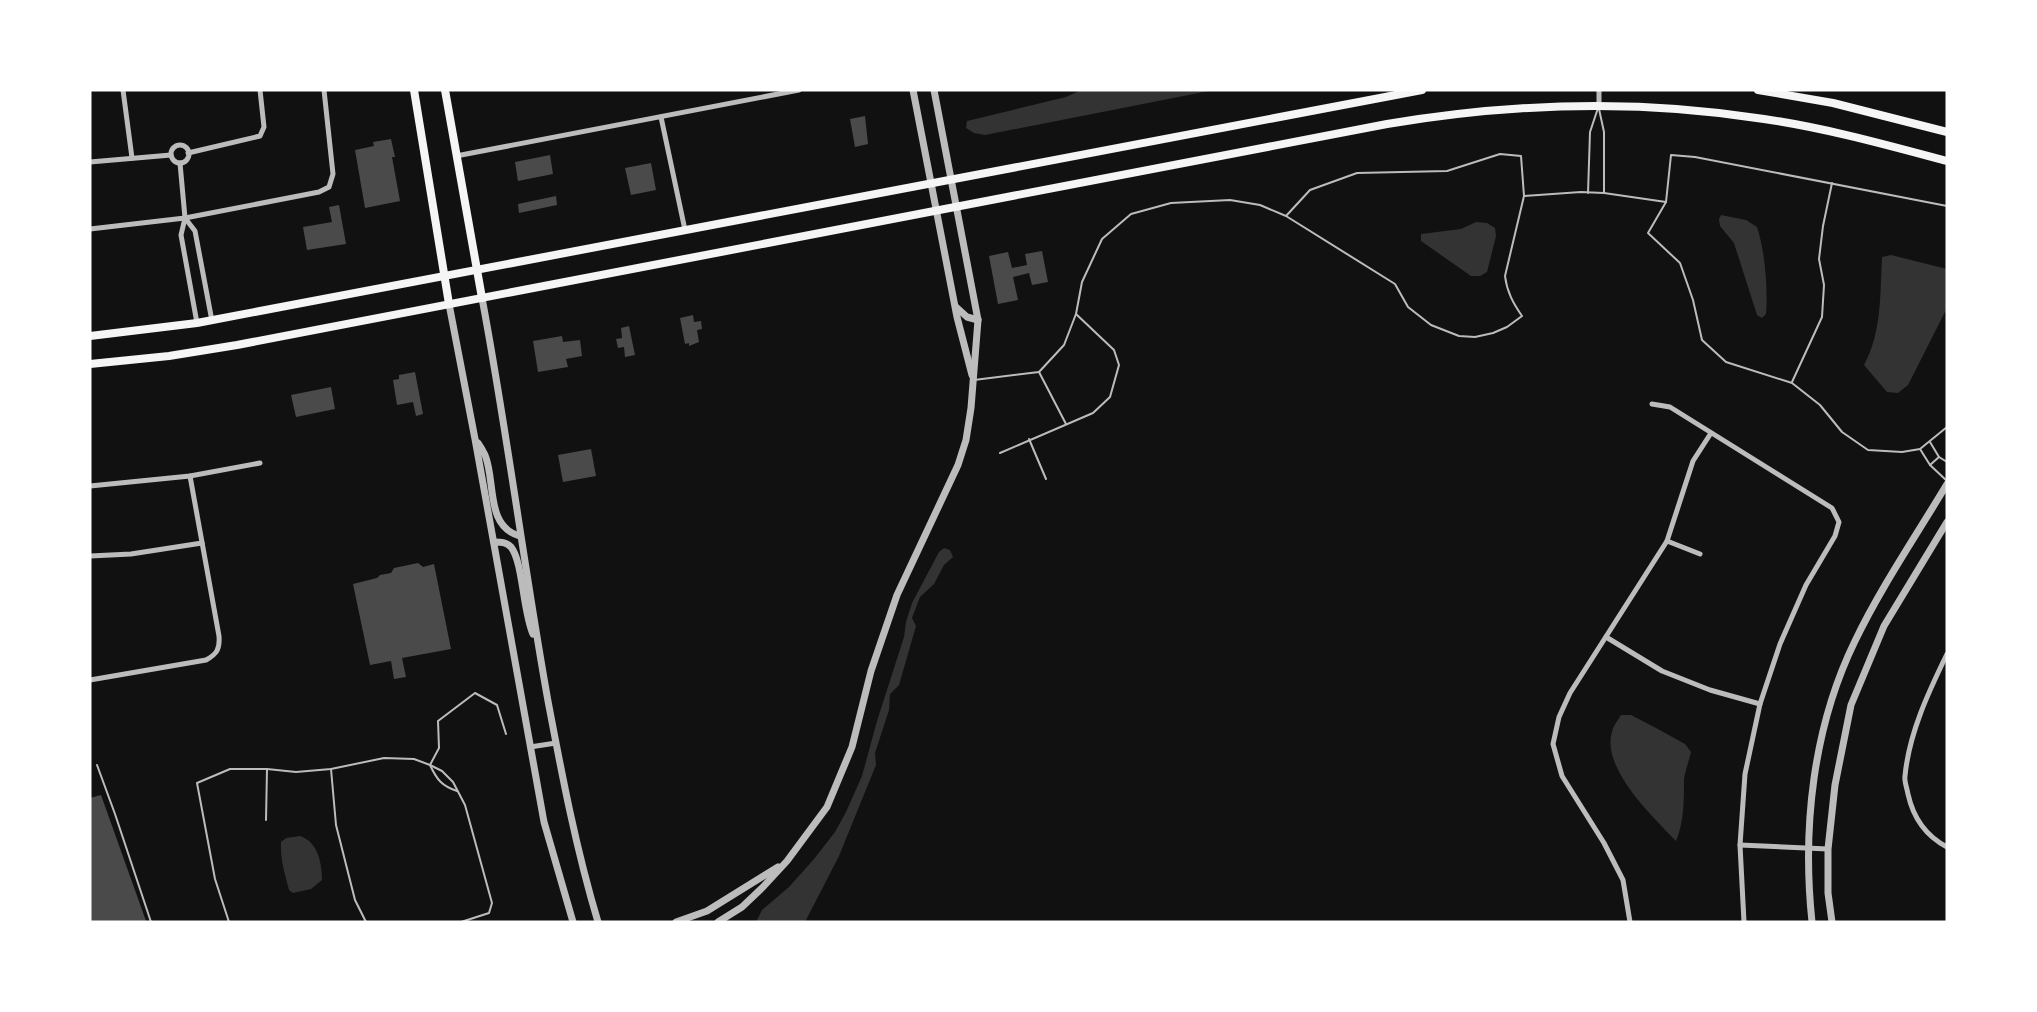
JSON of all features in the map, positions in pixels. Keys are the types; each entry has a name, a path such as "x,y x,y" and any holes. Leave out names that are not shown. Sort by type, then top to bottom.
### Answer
{"highway":[{"path":"90,336 197,324 1422,90"},
{"path":"1758,90 1833,104 1947,132"},
{"path":"90,364 180,354 1427,117 1517,107 1599,105 1698,110 1763,118 1836,132 1947,161"}],"main road":[{"path":"414,90 449,304"},
{"path":"445,90 482,298"}],"street":[{"path":"123,90 132,158"},
{"path":"188,153 260,136 264,127 260,90"},
{"path":"90,229 185,218 319,192 329,187 333,174 324,90"},
{"path":"456,156 799,90"},
{"path":"913,90 954,305 973,381"},
{"path":"718,922 742,907 787,861 827,807 852,747 871,671 897,595 958,465 968,429 978,320 934,90"},
{"path":"1599,90 1599,105"},
{"path":"661,117 685,230"},
{"path":"180,146 188,153 187,160 180,163 173,160 171,155 173,149 180,146"},
{"path":"90,162 171,155"},
{"path":"180,163 185,218 181,234 197,324"},
{"path":"185,218 195,231 212,321"},
{"path":"482,298 556,743 575,839 598,922"},
{"path":"449,304 544,822 573,922"},
{"path":"954,305 962,314 978,320"},
{"path":"1652,404 1671,407 1832,508 1839,522 1835,536 1806,585 1780,644 1760,704 1745,774 1740,845 1744,922"},
{"path":"1630,922 1623,880 1604,843 1562,776 1553,744 1559,717 1570,693 1667,541 1693,461 1711,433"},
{"path":"475,439 486,455 496,513 502,525 510,533 520,536"},
{"path":"90,486 190,476 260,463"},
{"path":"90,680 206,660 219,650 219,636 190,476"},
{"path":"1812,922 1808,847 1817,753 1835,693 1854,642 1947,482"},
{"path":"1832,922 1828,893 1828,849 1835,784 1851,705 1884,626 1947,522"},
{"path":"1667,541 1700,554"},
{"path":"494,542 504,542 512,548 517,560 528,622 538,645"},
{"path":"90,556 131,555 202,543"},
{"path":"1606,637 1662,671 1710,690 1760,704"},
{"path":"1947,654 1929,691 1914,736 1904,777 1911,809 1924,830 1947,848"},
{"path":"530,747 556,743"},
{"path":"1740,845 1828,849"},
{"path":"676,922 706,911 787,861"}],"lane":[{"path":"1588,193 1590,132 1599,105"},
{"path":"1599,105 1604,132 1604,193"},
{"path":"973,381 1039,372 1064,345 1076,314 1082,282 1102,240 1131,213 1171,203 1230,201 1260,206 1286,216 1395,284 1408,307 1431,325 1459,336 1475,337 1500,330 1522,316 1507,288 1505,276 1524,196 1521,156 1500,154 1447,171 1357,173 1310,190 1286,216"},
{"path":"1947,206 1695,157 1671,155 1666,202 1648,233 1680,263 1694,300 1702,340 1726,362 1792,382 1820,405 1842,432 1869,450 1902,452 1920,449 1947,427"},
{"path":"1792,382 1822,317 1824,285 1819,259 1832,183"},
{"path":"1524,196 1604,193 1666,202"},
{"path":"1000,453 1093,414 1110,397 1119,365 1114,350 1076,314"},
{"path":"1039,372 1066,424"},
{"path":"1029,439 1046,479"},
{"path":"1929,441 1939,458 1947,462"},
{"path":"1920,449 1930,465 1947,482"},
{"path":"1930,465 1939,458"},
{"path":"430,765 439,748 438,721 475,693 497,705 506,734"},
{"path":"229,922 215,879 197,783 230,769 296,772 331,769 384,758 414,759 430,765 448,776 453,782 468,814 492,903 489,913 461,922"},
{"path":"97,765 151,922"},
{"path":"430,765 436,778 445,788 457,791"},
{"path":"266,820 267,769"},
{"path":"331,769 336,825 355,900 366,922"}],"shaded area":[{"path":"1081,90 1214,90 985,135 974,133 966,128 967,121 1066,97"},
{"path":"1721,215 1746,220 1757,227 1764,258 1766,282 1766,314 1762,318 1757,315 1734,243 1720,226"},
{"path":"1476,222 1487,223 1495,228 1496,236 1487,272 1480,276 1471,276 1421,241 1421,234 1461,229"},
{"path":"1891,255 1947,269 1946,310 1908,385 1898,393 1887,392 1864,365 1877,326 1882,257"},
{"path":"944,548 950,550 953,557 944,565 934,584 920,597 912,618 916,626 899,685 890,694 889,710 875,753 876,765 839,856 805,922 756,922 762,910 789,887 814,859 835,832 846,812 862,776 912,603 939,552"},
{"path":"1621,715 1631,715 1656,728 1685,744 1691,752 1685,777 1682,819 1676,841 1631,791 1614,761 1611,746 1612,732"},
{"path":"300,836 311,843 318,854 322,880 311,889 293,893 289,890 284,872 281,842 286,838"}],"building":[{"path":"865,116 868,144 855,147 850,119"},
{"path":"391,139 400,201 365,208 355,150 374,146 373,142"},
{"path":"550,155 553,174 518,181 515,162"},
{"path":"651,163 656,190 631,195 625,168"},
{"path":"556,196 557,205 519,213 518,204"},
{"path":"339,205 346,244 307,250 303,227 332,222 329,207"},
{"path":"1042,251 1048,282 1032,285 1029,273 1013,277 1018,300 998,304 989,256 1008,252 1012,268 1027,265 1025,254"},
{"path":"693,315 694,322 701,321 702,329 697,330 699,342 689,346 689,343 685,344 680,318"},
{"path":"629,326 635,355 625,357 624,347 618,348 616,339 622,338 621,328"},
{"path":"562,336 563,342 580,340 582,356 566,359 568,367 538,372 533,341"},
{"path":"415,372 423,414 416,416 413,402 397,405 393,380 399,379 399,375"},
{"path":"331,387 335,409 296,417 291,395"},
{"path":"591,449 596,476 563,482 558,455"},
{"path":"418,563 423,567 434,564 451,649 402,658 406,677 394,679 391,661 370,665 353,584 391,573 394,568"},
{"path":"101,795 146,921 90,922 90,798"}]}
